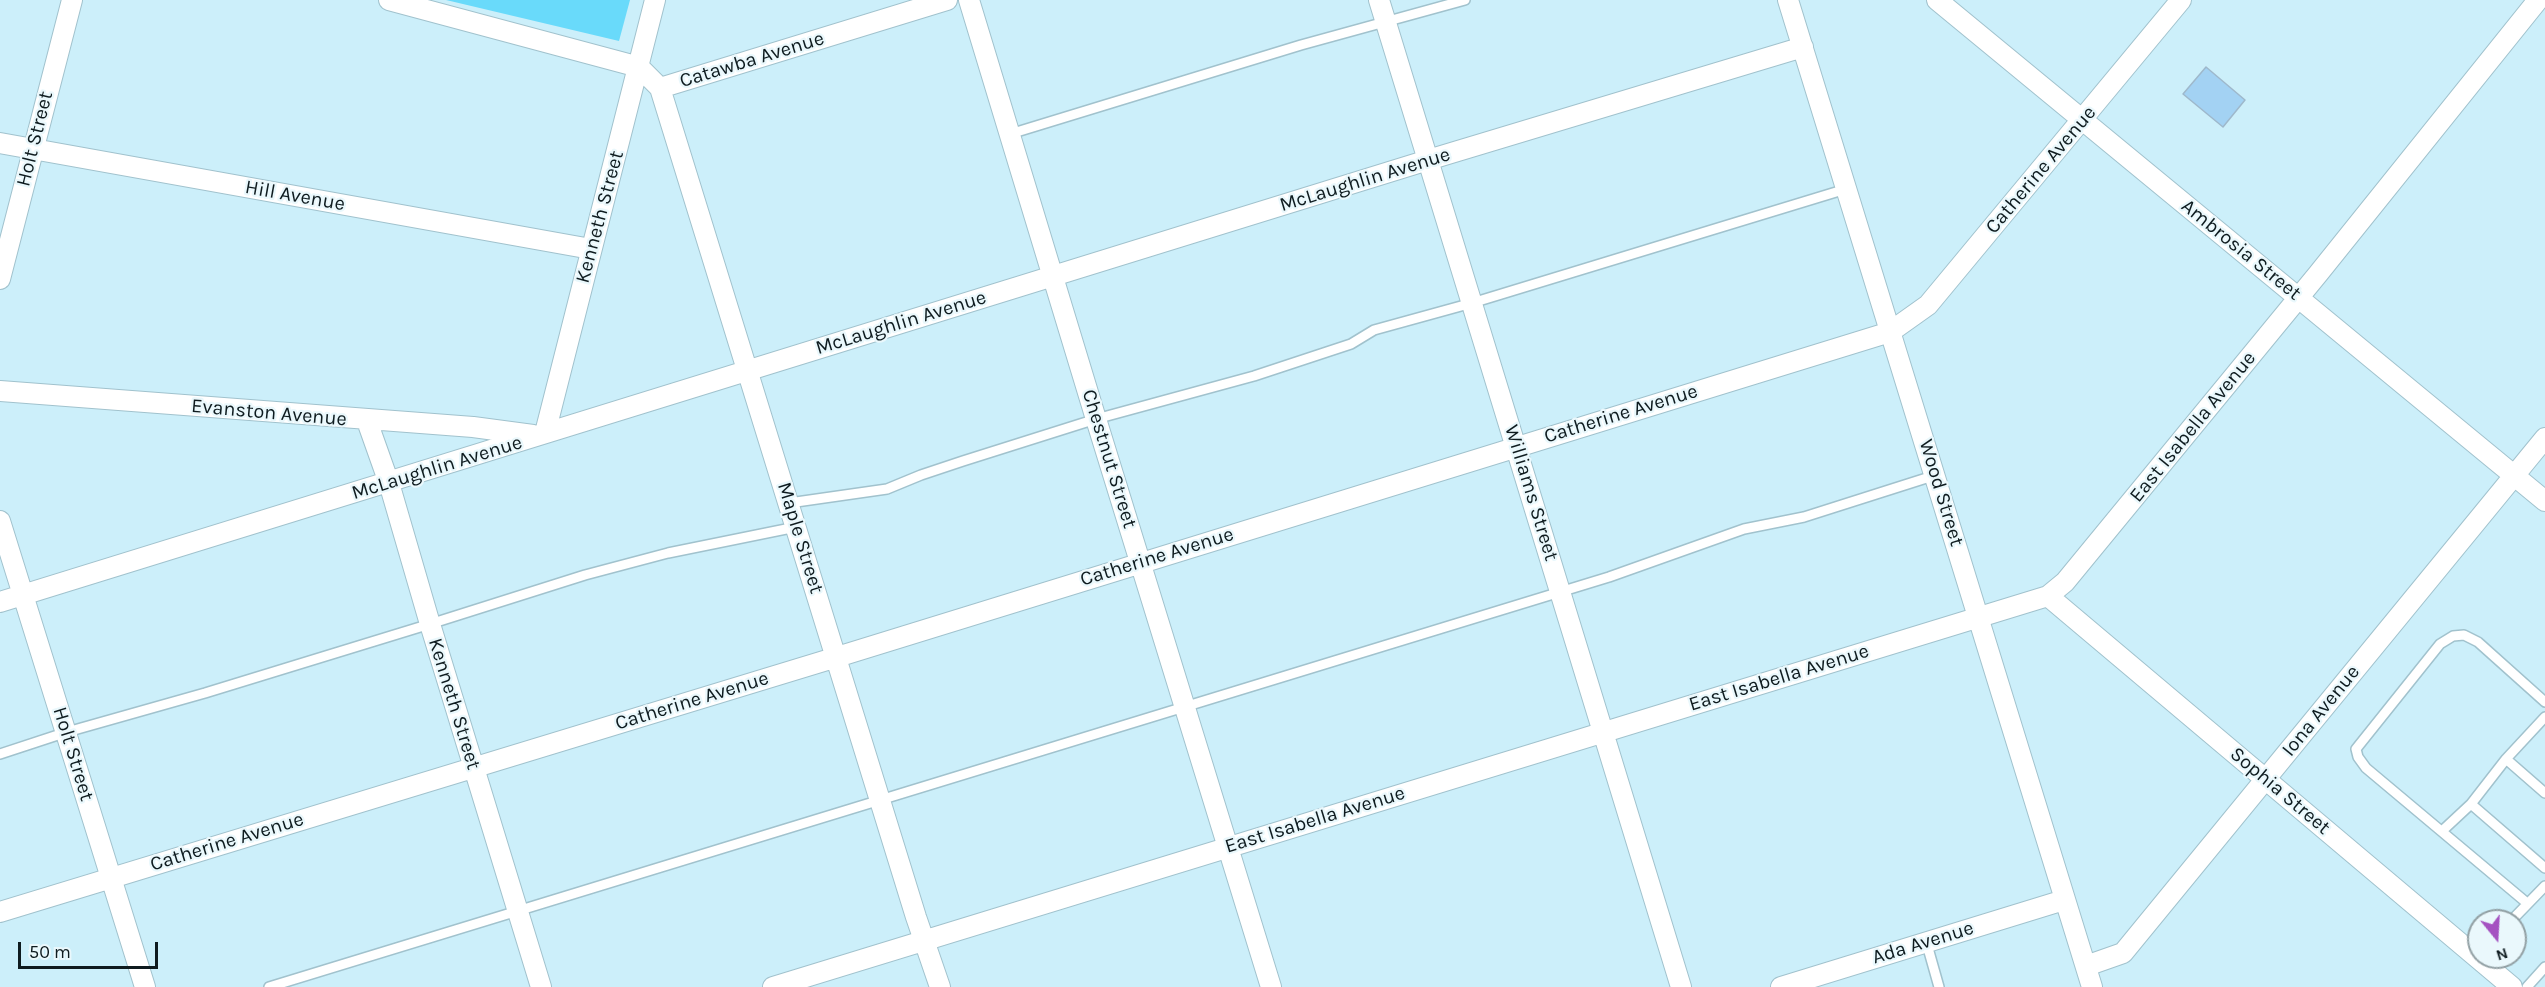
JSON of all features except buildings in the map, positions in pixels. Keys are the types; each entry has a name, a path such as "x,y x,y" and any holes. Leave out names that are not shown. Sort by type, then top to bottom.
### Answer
{"street":[{"name":"Holt Street","path":"0,279 72,0"},
{"name":"Catawba Avenue","path":"389,0 639,67 660,88 947,0"},
{"name":"Kenneth Street","path":"542,435 655,0"},
{"name":"Chestnut Street","path":"969,0 1054,276 1095,419 1141,561 1271,987"},
{"name":"Williams Street","path":"1379,0 1681,987"},
{"name":"Wood Street","path":"1788,0 2092,987"},
{"name":"Ambrosia Street","path":"1937,0 2545,501"},
{"name":"Catherine Avenue","path":"0,912 1890,332 1928,305 2181,0"},
{"name":"East Isabella Avenue","path":"773,987 2048,596 2065,582 2299,297 2538,0"},
{"name":"McLaughlin Avenue","path":"0,602 1428,160 1803,47"},
{"name":"Maple Street","path":"660,88 940,987"},
{"name":"Hill Avenue","path":"0,143 591,249"},
{"name":"Evanston Avenue","path":"0,391 367,421 473,427 542,435"},
{"name":"Kenneth Street","path":"367,421 389,483 541,987"},
{"name":"Iona Avenue","path":"2086,966 2123,952 2545,438"},
{"name":"Holt Street","path":"0,521 146,987"},
{"name":"Sophia Street","path":"2048,596 2467,948"},
{"name":"Ada Avenue","path":"1781,987 2064,900"},
{"name":"Sophia Street","path":"2492,969 2512,987"}],"lane":[{"path":"1010,134 1301,45 1465,0"},
{"path":"789,503 887,489 921,475 1095,419 1254,376 1351,344 1374,330 1472,303 1846,189"},
{"path":"269,987 1609,577 1744,529 1804,517 1935,475"},
{"path":"0,754 606,569 668,553 796,527"},
{"path":"2527,903 2366,768 2358,757 2356,748 2440,644 2453,636 2464,635 2478,642 2545,702"},
{"path":"2442,831 2471,804 2506,759 2545,717"},
{"path":"2506,759 2545,793"},
{"path":"2471,804 2545,868"},
{"path":"2522,909 2545,886"},
{"path":"1926,941 1939,987"},
{"path":"2527,987 2545,967"}],"shaded area":[{"path":"446,0 630,0 619,41"}]}
